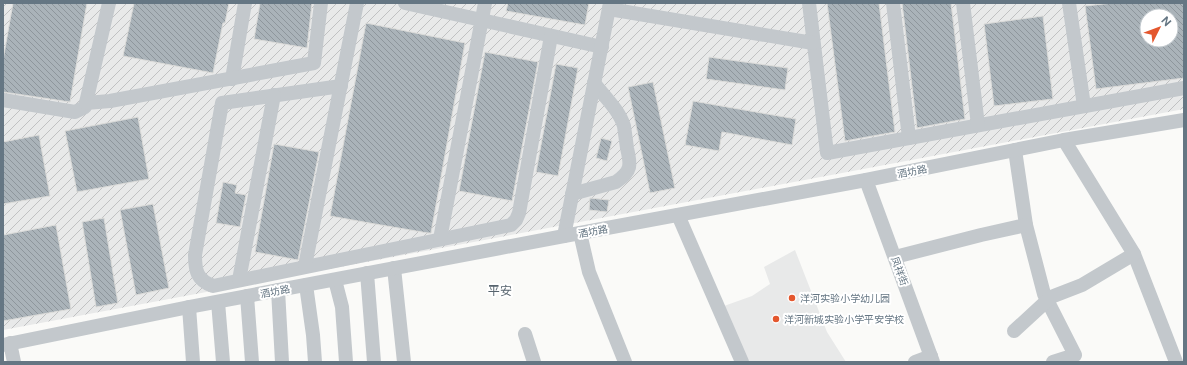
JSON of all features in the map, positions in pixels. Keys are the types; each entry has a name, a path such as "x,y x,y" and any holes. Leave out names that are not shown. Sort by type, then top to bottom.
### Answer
{"street":[{"path":"3,100 75,112 85,107 109,3"},
{"path":"232,79 245,3"},
{"path":"86,103 110,101 314,64 321,3"},
{"path":"305,266 357,3"},
{"path":"405,3 602,47"},
{"path":"440,239 484,3"},
{"path":"809,3 826,153 1184,88"},
{"path":"892,3 909,138"},
{"path":"963,3 978,125"},
{"path":"1070,3 1084,106"},
{"path":"564,236 610,6 814,43"},
{"path":"340,86 222,103 195,255 197,274 205,283 213,286 510,225 516,220 519,213 551,36"},
{"path":"572,194 616,182 622,178 630,163 623,125 615,110 594,83"},
{"path":"239,280 274,96"},
{"name":"酒坊路","path":"6,344 367,273 866,180 1064,140 1184,120"},
{"path":"1064,140 1134,254 1176,362"},
{"path":"1015,150 1026,225 1044,294 1075,354 1053,362"},
{"name":"凤祥街","path":"866,180 932,359"},
{"path":"678,215 742,362"},
{"path":"895,257 1026,225"},
{"path":"580,233 589,272 625,362"},
{"path":"1014,331 1052,297 1082,285 1134,254"},
{"path":"394,268 404,362"},
{"path":"367,273 374,362"},
{"path":"335,280 342,307 346,362"},
{"path":"306,285 315,362"},
{"path":"278,290 282,362"},
{"path":"247,296 252,362"},
{"path":"218,302 223,362"},
{"path":"189,307 193,362"},
{"path":"525,334 534,362"},
{"path":"6,344 14,362"},
{"path":"915,362 932,359"}],"shaded area":[{"path":"3,3 1184,3 1184,109 3,330"},
{"name":"洋河新城实验小学平安学校","path":"795,250 827,332 846,362 748,362 724,306 752,296 770,284 764,267"}],"building":[{"path":"13,3 87,3 70,102 3,92 3,60"},
{"path":"134,3 229,3 225,23 223,23 213,73 123,56"},
{"path":"260,3 312,3 307,48 254,39"},
{"path":"508,3 589,3 585,25 506,11"},
{"path":"827,3 879,3 895,132 845,141"},
{"path":"902,3 951,3 965,119 917,128"},
{"path":"1113,3 1184,3 1184,78 1096,89 1085,6"},
{"path":"1043,16 1053,99 994,106 984,24"},
{"path":"366,23 465,43 431,233 330,216"},
{"path":"485,52 538,62 512,201 459,191"},
{"path":"709,57 788,68 785,90 706,79"},
{"path":"556,64 578,68 558,176 536,172"},
{"path":"653,82 675,188 650,193 628,87"},
{"path":"693,101 796,119 792,145 722,132 719,151 685,145"},
{"path":"138,117 149,179 77,192 65,131"},
{"path":"39,135 50,196 3,204 3,142"},
{"path":"601,138 612,141 607,161 596,158"},
{"path":"274,144 319,152 298,260 255,252"},
{"path":"223,182 237,185 235,193 246,195 240,227 216,223"},
{"path":"590,198 609,200 607,212 589,210"},
{"path":"153,204 169,288 136,295 120,210"},
{"path":"104,218 118,303 96,307 82,222"},
{"path":"56,225 71,309 3,321 3,235"}],"place":[{"name":"洋河实验小学幼儿园","path":"792,298"},
{"name":"洋河新城实验小学平安学校","path":"776,319"}],"district":[{"name":"平安","path":"500,291"}]}
